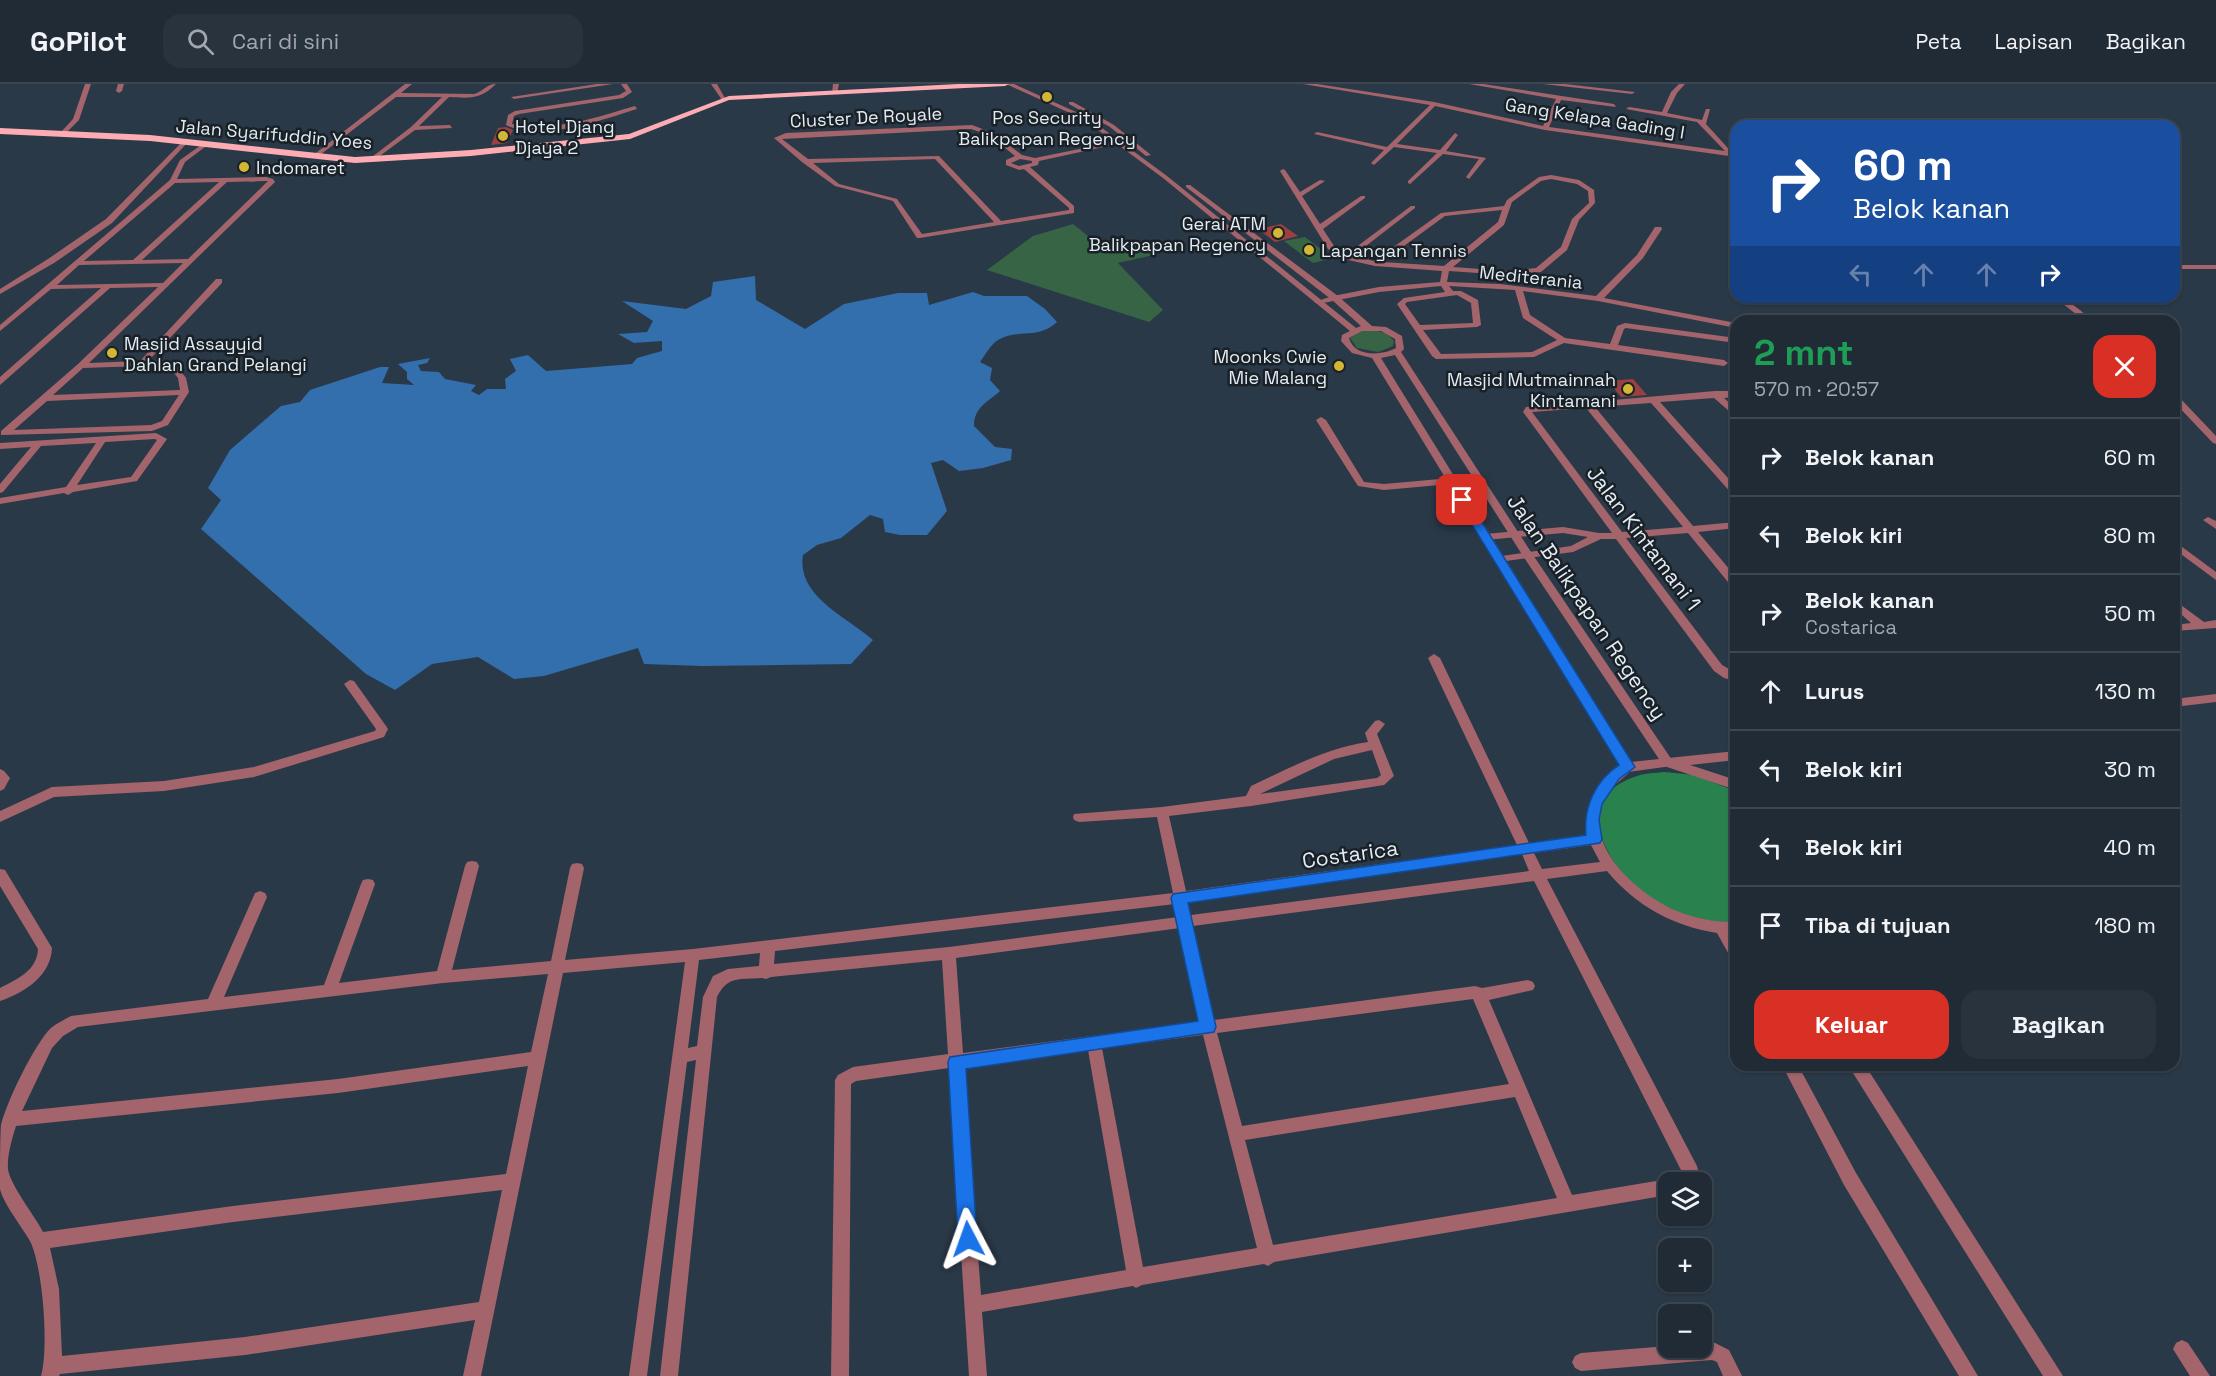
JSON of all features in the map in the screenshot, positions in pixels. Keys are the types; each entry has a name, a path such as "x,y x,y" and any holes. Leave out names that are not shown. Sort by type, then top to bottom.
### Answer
{"highway":[{"name":"Jalan Syarifuddin Yoes","path":"0,131 184,142 314,157 371,160 471,153 630,136 658,128 724,99 836,89 1007,84"}],"street":[{"path":"63,133 76,120 88,84"},
{"path":"119,92 121,84"},
{"path":"314,157 393,94 409,84"},
{"path":"393,94 447,96 483,93 493,84"},
{"path":"514,97 610,84"},
{"path":"624,84 629,92 621,97 517,112 511,116 509,125 530,128 579,124 634,108"},
{"path":"714,84 724,99"},
{"path":"1007,84 1074,112 1165,177 1353,330 1345,337 1347,345 1358,352 1375,356 1397,352"},
{"name":"Jalan Balikpapan Regency","path":"1027,84 1087,110 1113,128 1335,298 1369,328"},
{"name":"Gang Kelapa Gading I","path":"1306,84 1434,104 1545,128 1730,157"},
{"path":"1472,84 1614,106"},
{"path":"1546,84 1632,92"},
{"path":"1664,114 1674,92 1683,84"},
{"path":"371,160 412,128 447,96"},
{"path":"1545,128 1559,98"},
{"path":"1374,162 1434,104"},
{"path":"1629,109 1702,122 1730,154"},
{"path":"1702,122 1708,110"},
{"path":"412,128 450,127"},
{"name":"Cluster De Royale","path":"1020,157 991,134 972,127 777,137 804,161 837,185 895,200 920,236 1067,214 1073,209 1027,168"},
{"path":"1102,130 1113,128"},
{"path":"1317,134 1391,147 1483,158 1469,177"},
{"path":"1410,182 1442,152 1455,135"},
{"path":"0,292 44,266 109,221 184,142"},
{"path":"1035,160 1036,164 1027,168 1008,164 1008,161 1020,157 1035,160 1119,143"},
{"path":"0,328 173,181 182,161 206,144"},
{"path":"1128,150 1140,149"},
{"name":"Cluster De Royale","path":"804,161 937,157 1000,224"},
{"path":"1283,171 1331,248 1347,257 1375,264 1446,268 1507,273 1538,270 1564,248 1576,219 1592,203 1592,195 1587,185 1543,177 1519,192 1504,208 1501,222 1446,268 1443,284 1450,293"},
{"path":"1165,177 1175,176"},
{"path":"135,262 226,179"},
{"path":"3,433 46,399 272,180 173,181"},
{"path":"1300,195 1322,181"},
{"path":"1319,228 1363,197"},
{"path":"1347,257 1413,207"},
{"path":"1375,264 1443,214 1504,208"},
{"path":"1598,299 1640,256 1658,229"},
{"path":"77,263 189,261"},
{"path":"2180,267 2216,267"},
{"path":"142,363 219,281"},
{"name":"Mediterania","path":"1318,303 1411,285 1443,284 1519,289 1598,299 1730,325"},
{"path":"50,287 164,285"},
{"path":"0,382 108,286"},
{"path":"1519,289 1526,316 1563,340 1724,363"},
{"path":"1417,328 1477,325 1475,302 1464,295 1450,293 1402,301 1401,304 1417,328 1439,357 1534,354 1563,340"},
{"path":"2066,303 2082,315"},
{"path":"1613,347 1620,328 1625,325 1730,339"},
{"name":"Jalan Balikpapan Regency","path":"1353,330 1383,329 1399,338 1402,345 1397,352 1528,556 1668,763"},
{"path":"1375,356 1628,767"},
{"path":"3,433 152,428 165,423 185,392 182,378 170,363 81,366"},
{"path":"46,399 185,392"},
{"path":"1715,394 1730,408"},
{"path":"1587,403 1730,394"},
{"path":"1653,399 1730,486"},
{"path":"1587,403 1730,578"},
{"name":"Jalan Kintamani 1","path":"1587,403 1529,410 1527,415 1718,668 1730,676"},
{"path":"2180,403 2216,441"},
{"path":"1321,420 1361,484 1384,487 1451,481"},
{"path":"0,446 156,436 162,439 134,479 68,492 0,501"},
{"path":"68,492 102,440"},
{"path":"0,490 39,444"},
{"path":"1485,537 1563,530 1599,536 1617,536 1730,526"},
{"path":"1499,560 1573,549 1599,536"},
{"path":"2180,549 2216,578"},
{"path":"2180,608 2201,626"},
{"path":"2180,628 2216,624"},
{"path":"1434,658 1537,873 1691,1172"},
{"path":"0,817 52,792 164,786 254,772 380,734 382,729 350,684"},
{"path":"2180,702 2216,698"},
{"path":"1079,817 1162,812 1380,783 1388,776 1371,733 1378,724"},
{"path":"1251,801 1255,789 1286,775 1347,750 1376,745"},
{"path":"1729,928 1694,922 1666,912 1640,897 1608,866 1594,839 1592,820 1595,802 1614,776 1628,767 1730,756"},
{"path":"1668,763 1730,783"},
{"path":"0,774 4,778 0,786"},
{"path":"1162,812 1208,1027 1268,1257"},
{"name":"Costarica","path":"52,1371 52,1291 39,1241 0,1171 1,1146 46,1043 58,1031 76,1021 443,977 555,969 693,955 1179,898 1527,851 1594,839"},
{"path":"443,977 472,866"},
{"path":"669,1376 710,997 718,980 728,975 949,953 1537,873 1608,866"},
{"path":"472,1376 484,1310 539,1058 576,868"},
{"path":"0,874 45,948 44,964 36,974 0,995"},
{"path":"329,990 368,884"},
{"path":"213,1005 260,897"},
{"path":"766,973 768,945"},
{"path":"949,953 978,1376"},
{"path":"638,1376 693,955"},
{"path":"1480,995 1528,986"},
{"path":"840,1376 843,1080 853,1074 1475,992 1480,995 1567,1203"},
{"path":"1094,1043 1136,1279"},
{"path":"680,1056 704,1052"},
{"path":"12,1119 338,1086 539,1058"},
{"path":"1793,1071 1850,1179 1969,1376"},
{"path":"1860,1071 2054,1376"},
{"path":"1236,1134 1520,1089"},
{"path":"39,1241 233,1214 512,1181"},
{"path":"972,1305 1268,1257 1658,1189"},
{"path":"52,1371 245,1347 484,1310"},
{"path":"2182,1349 2201,1376"},
{"path":"1581,1362 1713,1351 1723,1356 1733,1376"}],"green space":[{"path":"1073,224 1103,248 1143,241 1158,254 1118,263 1163,310 1149,322 987,270 1033,236"},
{"name":"Lapangan Tennis","path":"1305,237 1333,258 1313,263 1284,241"},
{"path":"1362,330 1384,333 1394,341 1393,346 1378,352 1357,348 1350,338"},
{"path":"1664,772 1695,775 1730,789 1730,922 1701,919 1668,908 1633,884 1608,852 1601,834 1599,816 1603,800 1616,786 1647,774"}],"water":[{"path":"755,276 756,300 805,329 844,304 898,293 927,293 929,305 973,292 984,296 1027,296 1045,309 1057,322 1043,331 1013,335 998,340 980,362 992,368 990,380 1000,391 976,414 974,426 995,447 1012,449 1011,460 983,468 959,471 943,460 931,463 947,511 927,535 900,535 885,532 883,519 870,515 841,538 817,545 803,555 803,569 807,582 815,594 873,640 851,664 702,666 644,664 638,648 544,676 514,679 478,657 432,664 395,690 366,674 201,529 221,500 208,488 230,450 281,406 300,402 310,390 380,367 389,367 382,383 414,385 407,379 407,372 398,364 430,358 427,363 418,365 421,371 439,372 445,379 476,385 471,391 479,395 487,389 506,389 505,379 516,371 510,359 528,355 546,371 632,364 637,358 662,351 662,341 634,343 618,334 647,332 653,321 622,301 686,309 711,296 713,282"}],"building":[{"name":"Hotel Djang Djaya 2","path":"506,127 513,130 507,143 491,145 498,128"},
{"name":"Gerai ATM Balikpapan Regency","path":"1281,224 1298,236 1275,242 1258,229"},
{"name":"Masjid Mutmainnah Kintamani","path":"1633,379 1647,395 1621,397 1608,381"}],"place":[{"name":"Pos Security Balikpapan Regency","path":"1047,97"},
{"name":"Hotel Djang Djaya 2","path":"503,136"},
{"name":"Indomaret","path":"244,167"},
{"name":"Gerai ATM Balikpapan Regency","path":"1278,233"},
{"name":"Lapangan Tennis","path":"1309,250"},
{"name":"Masjid Assayyid Dahlan Grand Pelangi","path":"112,353"},
{"name":"Moonks Cwie Mie Malang","path":"1339,366"},
{"name":"Masjid Mutmainnah Kintamani","path":"1628,389"}],"route":[{"path":"968,1239 957,1062 1208,1027 1179,898 1527,851 1594,839 1592,820 1595,802 1614,776 1628,767 1462,500"}]}
